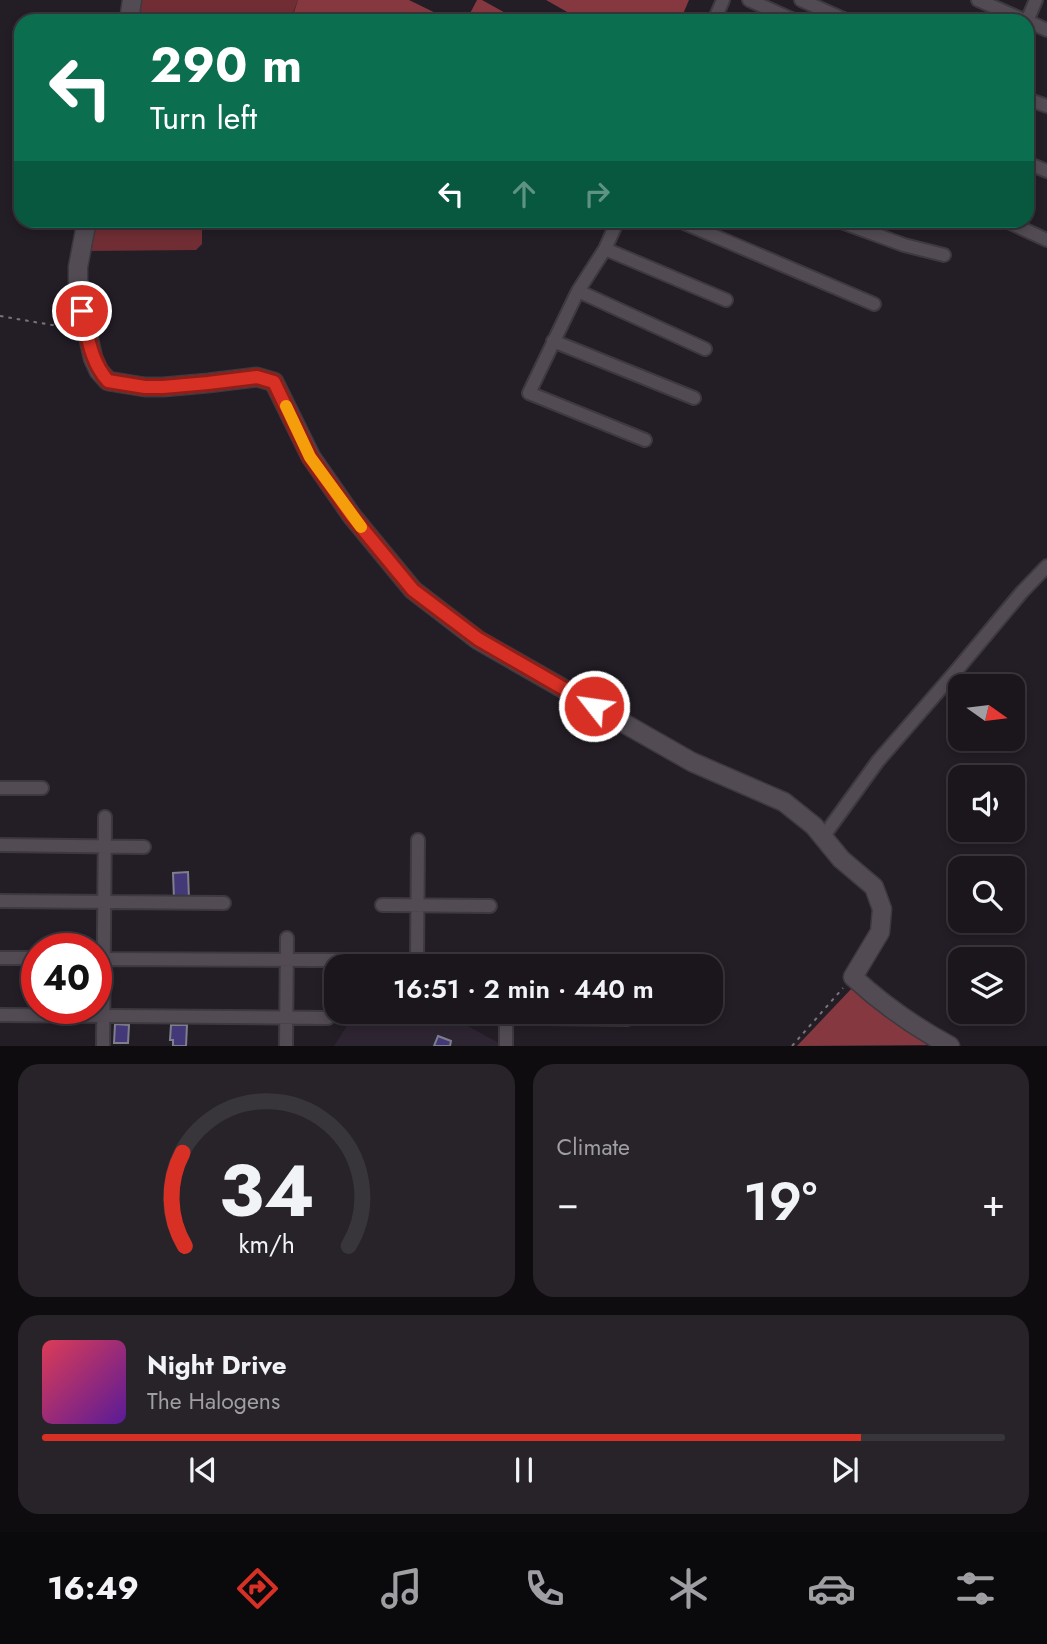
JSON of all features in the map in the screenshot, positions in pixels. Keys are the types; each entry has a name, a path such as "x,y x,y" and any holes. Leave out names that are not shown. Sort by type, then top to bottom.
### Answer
{"street":[{"path":"749,0 780,14"},
{"path":"802,0 833,14"},
{"path":"978,0 1011,14"},
{"path":"85,228 78,267 78,290 93,358 108,381 145,387 257,377 274,382 310,457 352,516 413,590 478,639 692,762 784,802 814,825 841,859 874,887 883,909 880,932 853,977 874,997 950,1045"},
{"path":"614,228 578,290 529,393 645,440"},
{"path":"696,228 874,304"},
{"path":"857,228 904,245 944,255"},
{"path":"1021,228 1047,240"},
{"path":"604,249 726,300"},
{"path":"578,290 705,349"},
{"path":"553,341 694,398"},
{"path":"823,837 878,761 1047,566"},
{"path":"0,788 42,788"},
{"path":"102,933 105,817"},
{"path":"417,954 418,840"},
{"path":"0,845 145,847"},
{"path":"0,901 224,903"},
{"path":"382,905 490,906"},
{"path":"286,1045 287,938"},
{"path":"0,958 21,958"},
{"path":"112,959 324,960"},
{"path":"0,1015 21,1015"},
{"path":"112,1016 324,1018"},
{"path":"103,1024 103,1045"},
{"path":"506,1024 506,1045"}],"path":[{"path":"0,316 52,325 86,327"},
{"path":"792,1045 853,977"}],"shaded area":[{"path":"137,0 298,0 293,14 135,14"},
{"path":"298,0 409,0 438,14 293,14"},
{"path":"477,0 482,0 507,14 470,14"},
{"path":"546,0 689,0 683,14 571,14"},
{"path":"91,228 202,228 202,244 196,250 86,251"},
{"path":"853,987 860,989 904,1029 933,1045 797,1046"},
{"path":"348,1024 464,1024 499,1043 498,1046 334,1046"}],"building":[{"path":"188,872 189,899 174,899 173,873"},
{"path":"115,1024 129,1025 128,1043 114,1043"},
{"path":"171,1025 187,1025 186,1046 173,1046 173,1040 170,1040"},
{"path":"438,1036 451,1041 450,1046 434,1046"}],"slow traffic":[{"path":"286,406 310,457 361,527"}],"route":[{"path":"82,311 93,358 108,381 145,387 257,377 274,382 310,457 352,516 413,590 478,639 594,706"}]}
